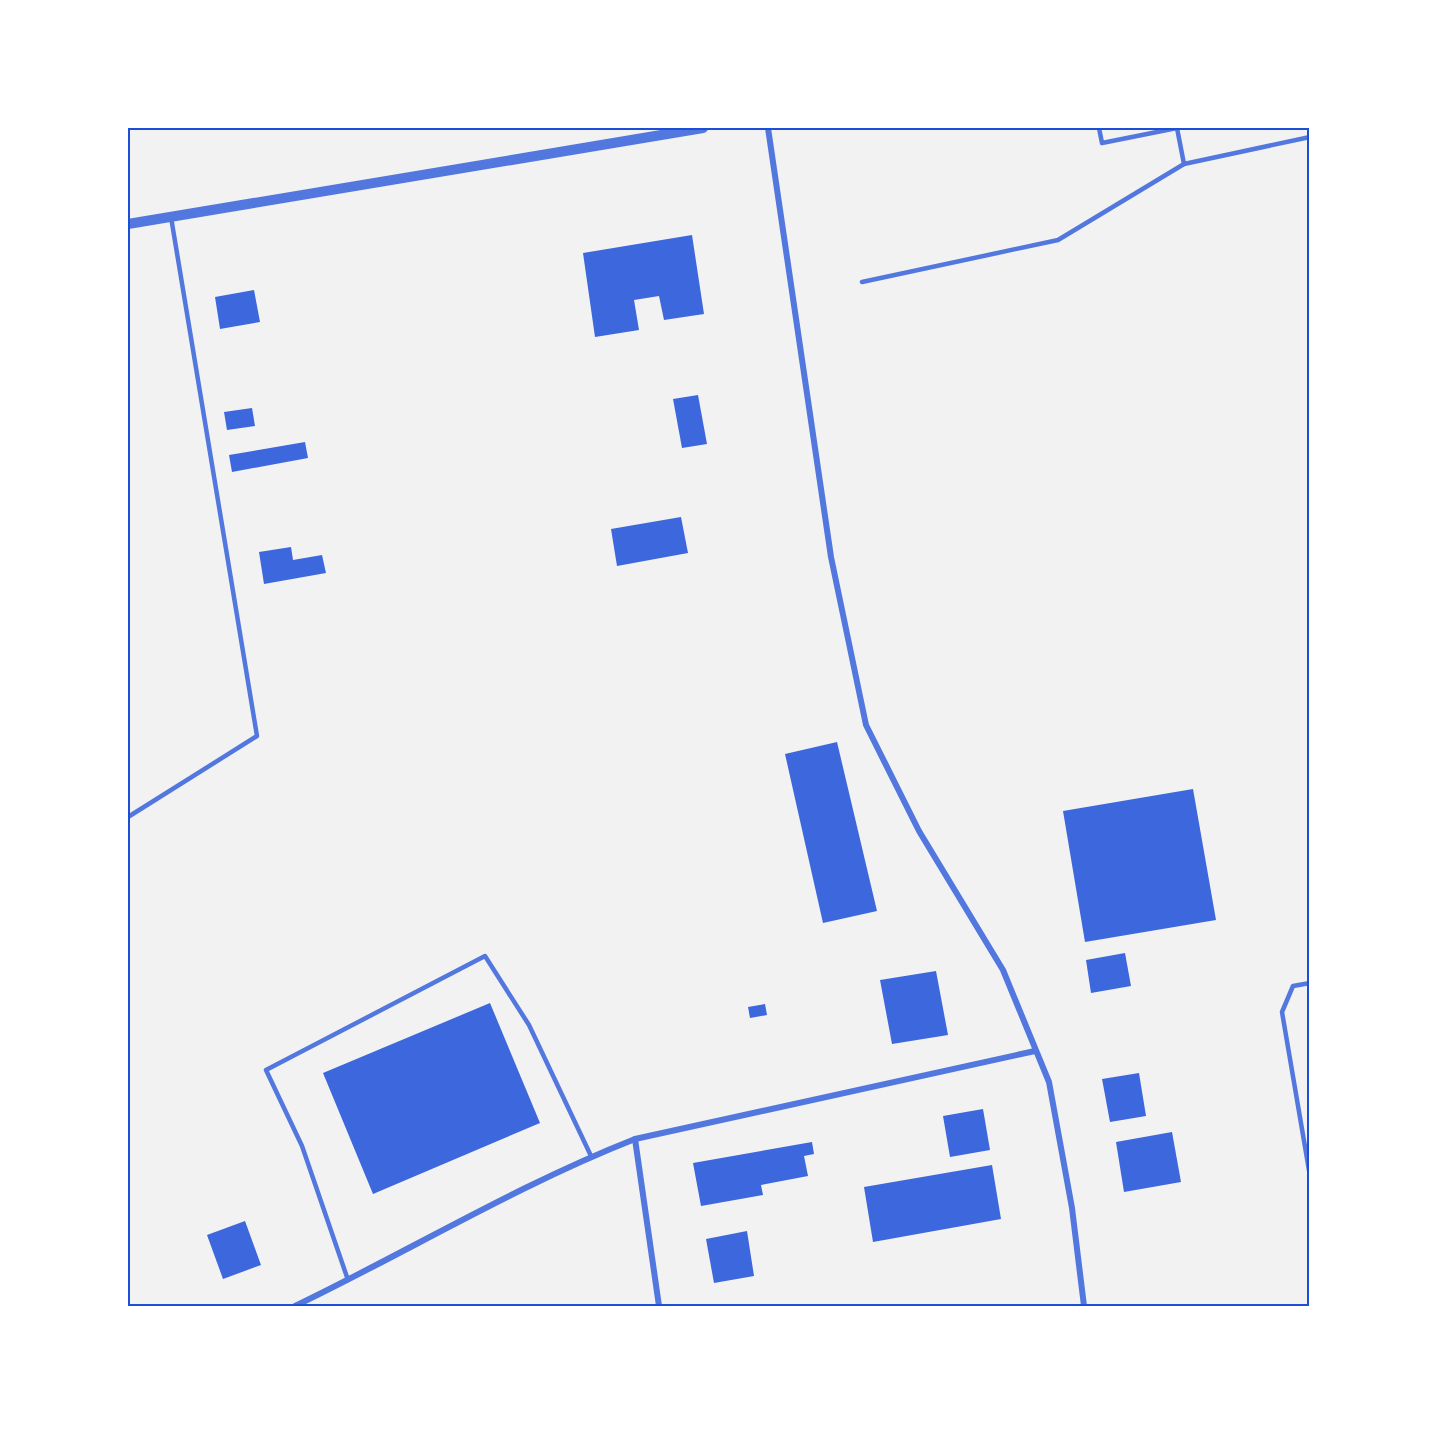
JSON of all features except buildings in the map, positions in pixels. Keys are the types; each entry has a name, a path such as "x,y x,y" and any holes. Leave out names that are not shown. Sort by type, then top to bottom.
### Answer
{"street":[{"path":"128,224 703,128"},
{"path":"768,128 831,557 866,725 919,831 1003,970 1048,1082 1072,1208 1084,1306"},
{"path":"295,1306 591,1156 636,1139 1035,1051"},
{"path":"636,1139 659,1306"}],"lane":[{"path":"1099,128 1102,143 1177,128 1184,164"},
{"path":"862,282 1058,240 1184,164 1310,137"},
{"path":"128,817 257,736 171,217"},
{"path":"348,1281 302,1146 266,1070 485,956 529,1025 591,1156"},
{"path":"1310,983 1293,986 1282,1012 1310,1176"}]}
